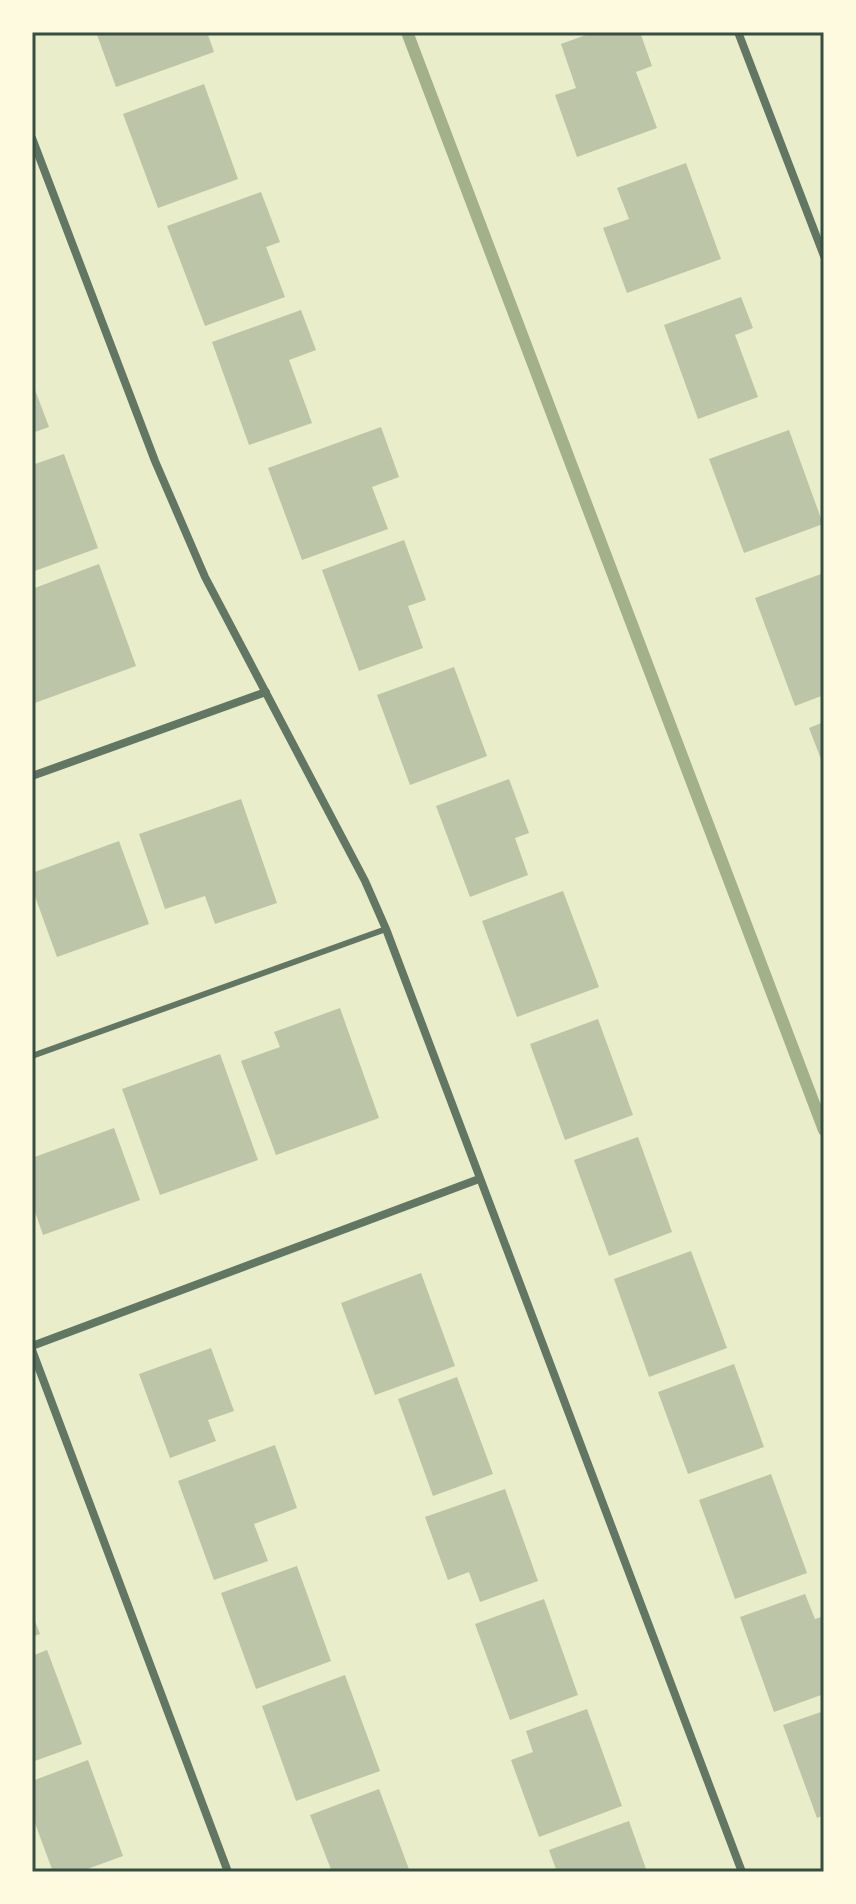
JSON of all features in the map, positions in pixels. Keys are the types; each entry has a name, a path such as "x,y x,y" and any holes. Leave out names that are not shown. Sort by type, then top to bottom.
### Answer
{"street":[{"path":"738,32 824,256"},
{"path":"32,138 155,461 205,577 365,881 386,929 742,1872"},
{"path":"32,776 266,692"},
{"path":"228,1872 32,1348 479,1179"}],"lane":[{"path":"32,1056 386,929"}],"building":[{"path":"96,32 207,32 214,52 116,87"},
{"path":"594,32 640,32 652,66 636,72 657,128 577,157 555,95 576,88 561,44"},
{"path":"204,84 238,179 158,208 123,114"},
{"path":"686,163 721,259 627,293 603,228 629,219 617,188"},
{"path":"261,192 280,242 266,247 285,297 205,326 167,226"},
{"path":"741,297 753,328 735,335 758,397 698,419 664,325"},
{"path":"301,310 316,350 289,360 312,423 249,445 212,342"},
{"path":"32,382 49,427 32,433"},
{"path":"381,427 399,477 372,487 388,529 302,560 268,468"},
{"path":"789,430 823,524 744,553 709,459"},
{"path":"64,454 98,548 32,572 32,465"},
{"path":"404,540 426,600 408,606 423,648 359,671 322,570"},
{"path":"99,564 136,666 32,704 32,589"},
{"path":"824,573 824,695 795,706 755,598"},
{"path":"454,667 487,756 410,785 377,695"},
{"path":"824,722 824,767 809,728"},
{"path":"509,779 529,833 515,838 528,875 470,897 436,806"},
{"path":"241,799 277,903 215,924 205,896 165,909 139,834"},
{"path":"119,841 149,924 57,957 32,888 32,873"},
{"path":"563,891 599,987 517,1017 482,921"},
{"path":"340,1008 379,1118 276,1155 241,1061 280,1047 274,1032"},
{"path":"598,1019 633,1115 565,1140 530,1044"},
{"path":"220,1054 258,1160 160,1195 122,1089"},
{"path":"114,1128 140,1200 43,1235 32,1203 32,1158"},
{"path":"638,1137 672,1232 609,1256 574,1160"},
{"path":"691,1251 727,1348 649,1377 614,1279"},
{"path":"421,1273 455,1366 375,1395 341,1303"},
{"path":"211,1348 234,1411 208,1420 216,1441 170,1458 139,1374"},
{"path":"734,1364 764,1447 688,1474 658,1392"},
{"path":"457,1377 493,1474 433,1496 398,1399"},
{"path":"275,1445 297,1508 254,1524 268,1561 214,1580 178,1481"},
{"path":"771,1474 807,1573 735,1599 699,1500"},
{"path":"505,1489 538,1581 480,1602 469,1572 448,1580 425,1517"},
{"path":"297,1566 331,1661 256,1689 221,1593"},
{"path":"805,1594 815,1619 824,1616 824,1694 774,1712 740,1617"},
{"path":"544,1599 578,1695 510,1720 475,1624"},
{"path":"32,1613 40,1634 32,1637"},
{"path":"47,1650 82,1744 32,1762 32,1656"},
{"path":"345,1675 380,1771 296,1801 262,1706"},
{"path":"587,1709 622,1806 539,1837 511,1760 533,1752 526,1731"},
{"path":"824,1711 824,1815 817,1818 783,1725"},
{"path":"88,1760 123,1856 79,1872 53,1872 32,1815 32,1781"},
{"path":"379,1789 410,1872 332,1872 310,1815"},
{"path":"629,1821 647,1872 557,1872 549,1850"}],"waterway":[{"path":"407,32 824,1130"}]}
